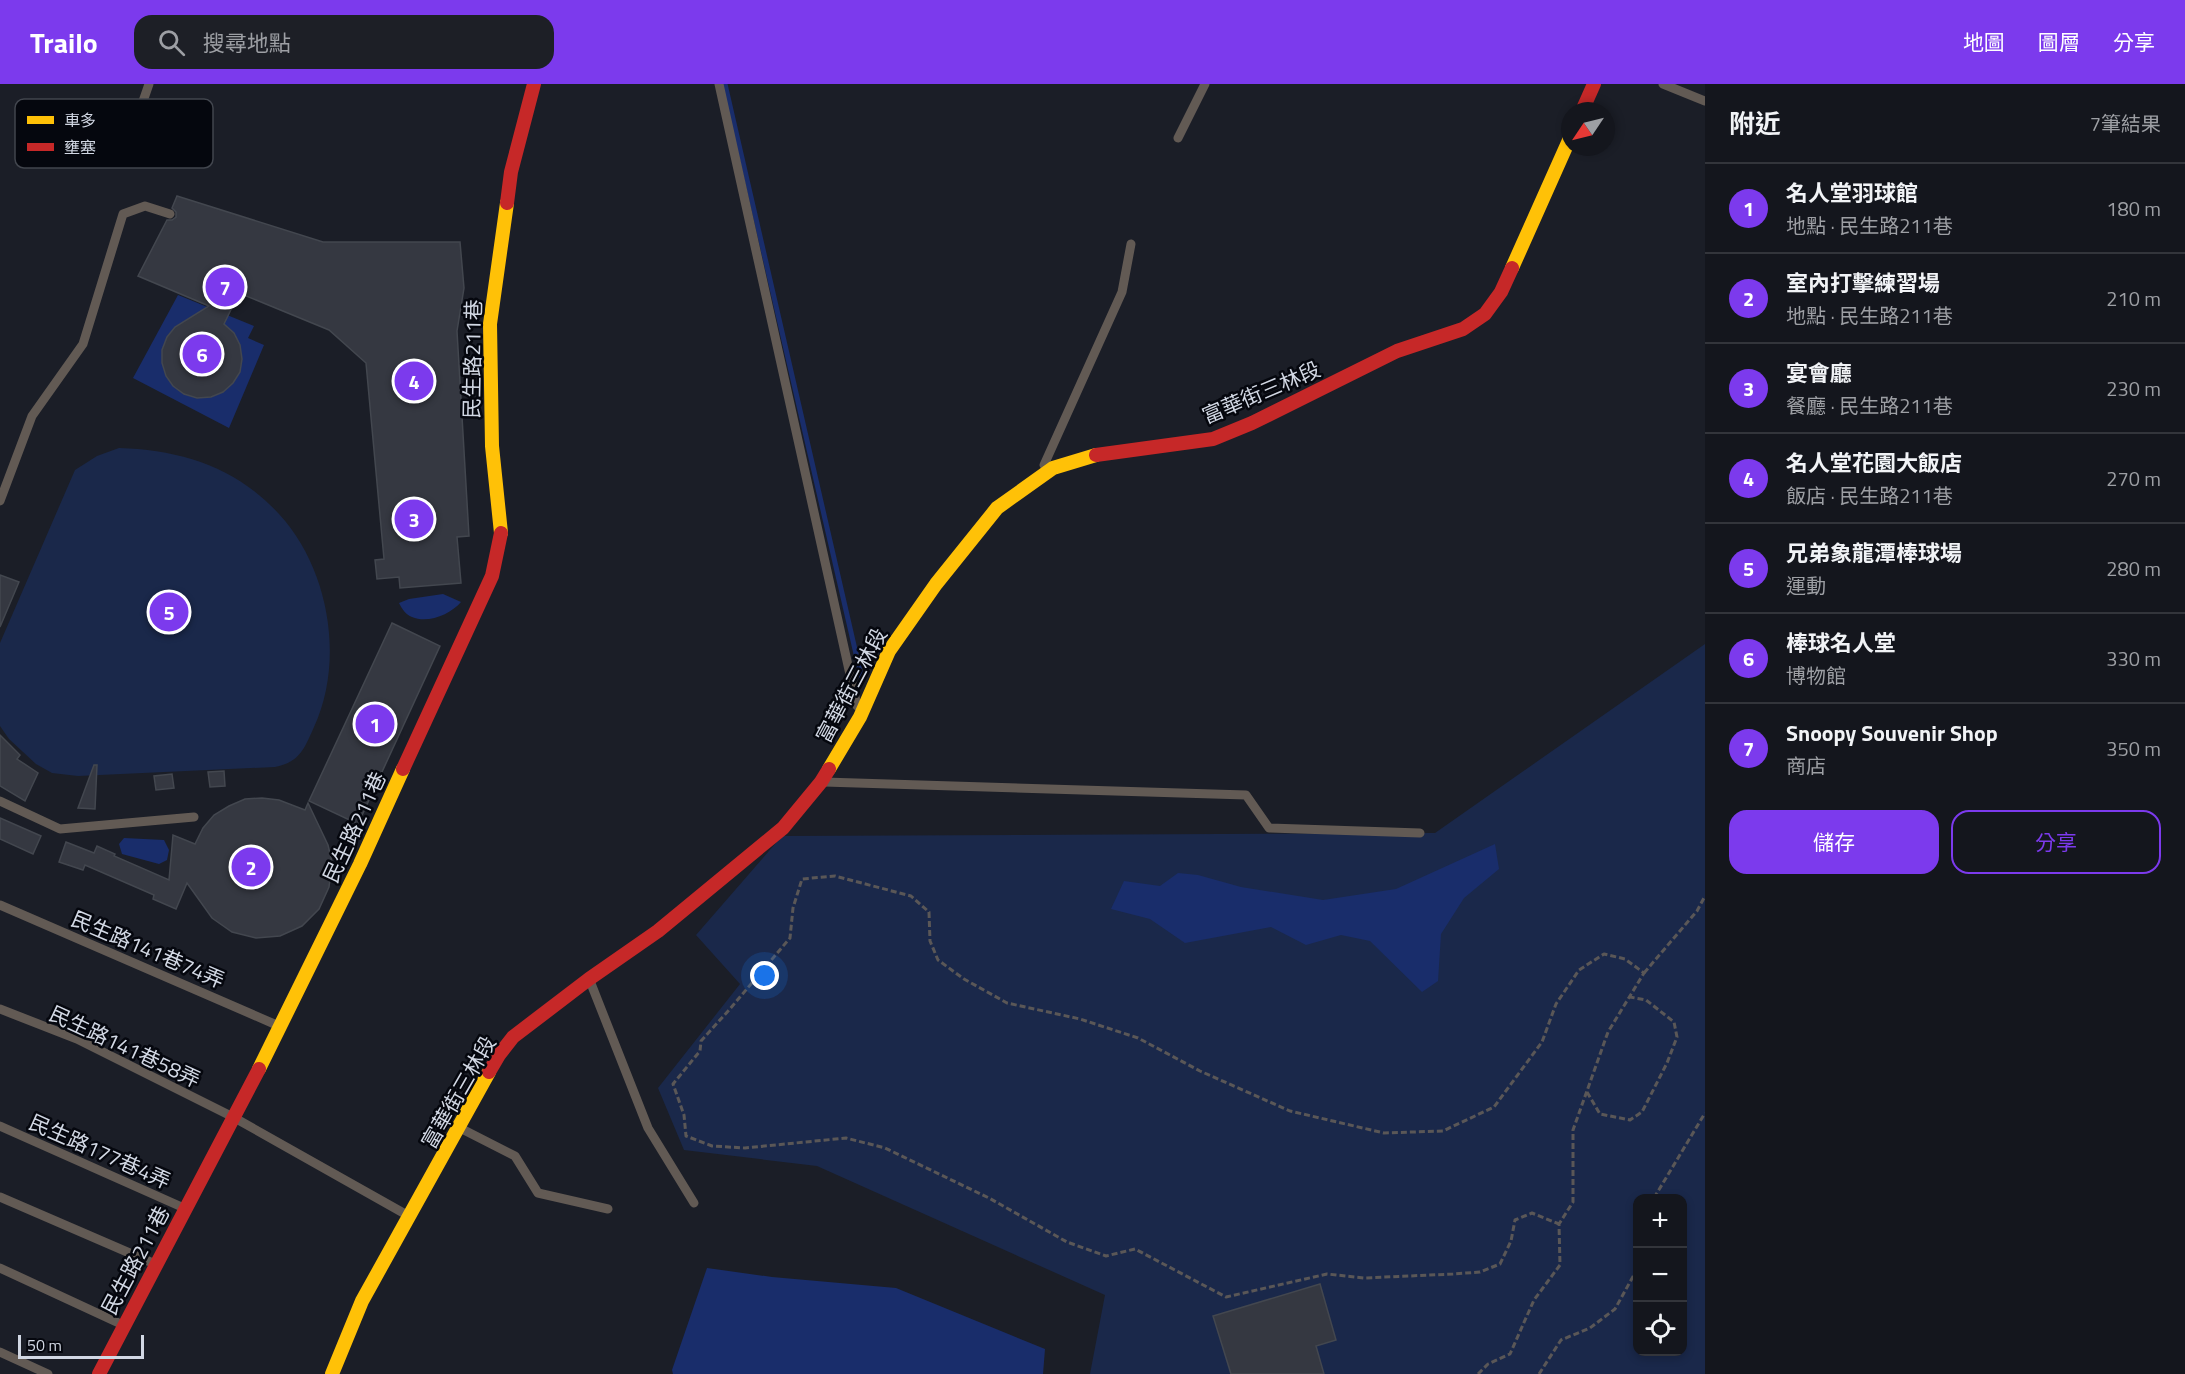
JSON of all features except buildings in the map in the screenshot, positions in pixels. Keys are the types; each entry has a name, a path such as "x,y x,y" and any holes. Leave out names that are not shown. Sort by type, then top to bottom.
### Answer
{"street":[{"name":"民生路211巷","path":"99,1374 281,1027 360,864 492,576 501,531 492,446 490,324 511,172 534,84"},
{"path":"1586,102 1594,84"},
{"name":"富華街三林段","path":"332,1374 362,1301 499,1055 513,1037 658,930 783,828 821,782 860,717 889,651 936,584 997,508 1053,468 1087,456 1213,439 1252,423 1397,351 1463,329 1485,314 1501,292 1562,156"}],"lane":[{"path":"143,99 148,84"},
{"path":"719,84 860,717"},
{"path":"1178,138 1205,84"},
{"path":"1663,84 1705,101"},
{"path":"0,501 32,416 83,344 123,214 145,206 170,214"},
{"path":"1038,479 1122,292 1131,244"},
{"path":"821,782 1246,795 1269,828 1420,832"},
{"path":"0,801 60,830 194,817"},
{"name":"民生路141巷74弄","path":"0,905 281,1027"},
{"path":"589,979 648,1128 694,1203"},
{"name":"民生路141巷58弄","path":"0,1009 77,1039 233,1117 410,1217"},
{"name":"民生路177巷4弄","path":"0,1126 185,1209"},
{"path":"460,1128 515,1156 538,1193 608,1209"},
{"path":"0,1197 156,1264"},
{"path":"0,1268 124,1325"},
{"path":"0,1352 48,1374"}],"path":[{"path":"1559,1224 1532,1213 1515,1220 1511,1241 1500,1264 1480,1272 1364,1278 1327,1274 1226,1297 1135,1249 1106,1256 1067,1242 989,1198 885,1148 846,1138 746,1148 712,1146 686,1136 684,1115 673,1084 700,1051 701,1041 790,938 793,908 802,879 835,876 912,896 929,912 930,941 939,960 964,979 1007,1003 1080,1019 1138,1038 1200,1071 1290,1111 1384,1132 1443,1131 1494,1107 1542,1042 1556,1005 1579,970 1604,954 1625,959 1644,973"},
{"path":"1478,1374 1488,1364 1510,1354 1534,1300 1560,1265 1559,1224 1573,1202 1573,1130 1608,1032 1644,973 1697,911 1705,896"},
{"path":"1587,1092 1600,1114 1630,1120 1642,1112 1667,1063 1677,1037 1674,1022 1646,1000 1630,997"},
{"path":"1656,1194 1705,1113"},
{"path":"1539,1374 1561,1340 1590,1328 1615,1309 1635,1273 1638,1248"}],"shaded area":[{"path":"119,448 142,449 186,457 226,473 245,484 279,514 296,536 310,561 320,587 327,616 330,644 329,673 314,727 304,748 290,762 275,767 78,776 52,773 36,764 9,739 0,726 0,643 75,470 97,456"},
{"path":"1705,644 1705,1374 1090,1374 1105,1295 817,1166 684,1150 658,1088 740,984 696,935 782,836 1435,833"}],"water":[{"path":"178,295 254,326 248,338 264,345 229,428 133,378"},
{"path":"443,594 461,602 439,617 418,619 404,612 399,603 409,599"},
{"path":"124,838 164,840 169,850 167,860 159,864 122,854 119,844"},
{"path":"1495,844 1499,869 1464,898 1441,934 1438,981 1422,992 1370,941 1341,935 1306,945 1271,927 1185,943 1150,919 1111,909 1124,881 1160,886 1178,873 1198,875 1241,887 1323,900 1396,889"},
{"path":"707,1268 772,1277 896,1288 1045,1349 1043,1374 673,1374 672,1370"}],"waterway":[{"path":"725,84 862,680"}],"traffic: slow":[{"path":"1512,268 1562,156"},
{"path":"501,533 492,446 490,324 507,203"},
{"path":"829,769 860,717 889,651 936,584 997,508 1053,468 1096,455"},
{"path":"259,1069 360,864 403,769"},
{"path":"332,1374 362,1301 489,1072"}],"traffic: jam":[{"path":"507,203 511,172 534,84"},
{"path":"1586,102 1594,84"},
{"path":"1096,455 1213,439 1252,423 1397,351 1463,329 1485,314 1501,292 1512,268"},
{"path":"403,769 492,576 501,533"},
{"path":"489,1072 513,1037 589,979 658,931 783,828 829,769"},
{"path":"99,1374 259,1069"}],"place":[{"name":"Snoopy Souvenir Shop","path":"225,287"},
{"name":"棒球名人堂","path":"202,354"},
{"name":"名人堂花園大飯店","path":"414,381"},
{"name":"宴會廳","path":"414,519"},
{"name":"兄弟象龍潭棒球場","path":"169,612"},
{"name":"名人堂羽球館","path":"375,724"},
{"name":"室內打擊練習場","path":"251,867"}]}
